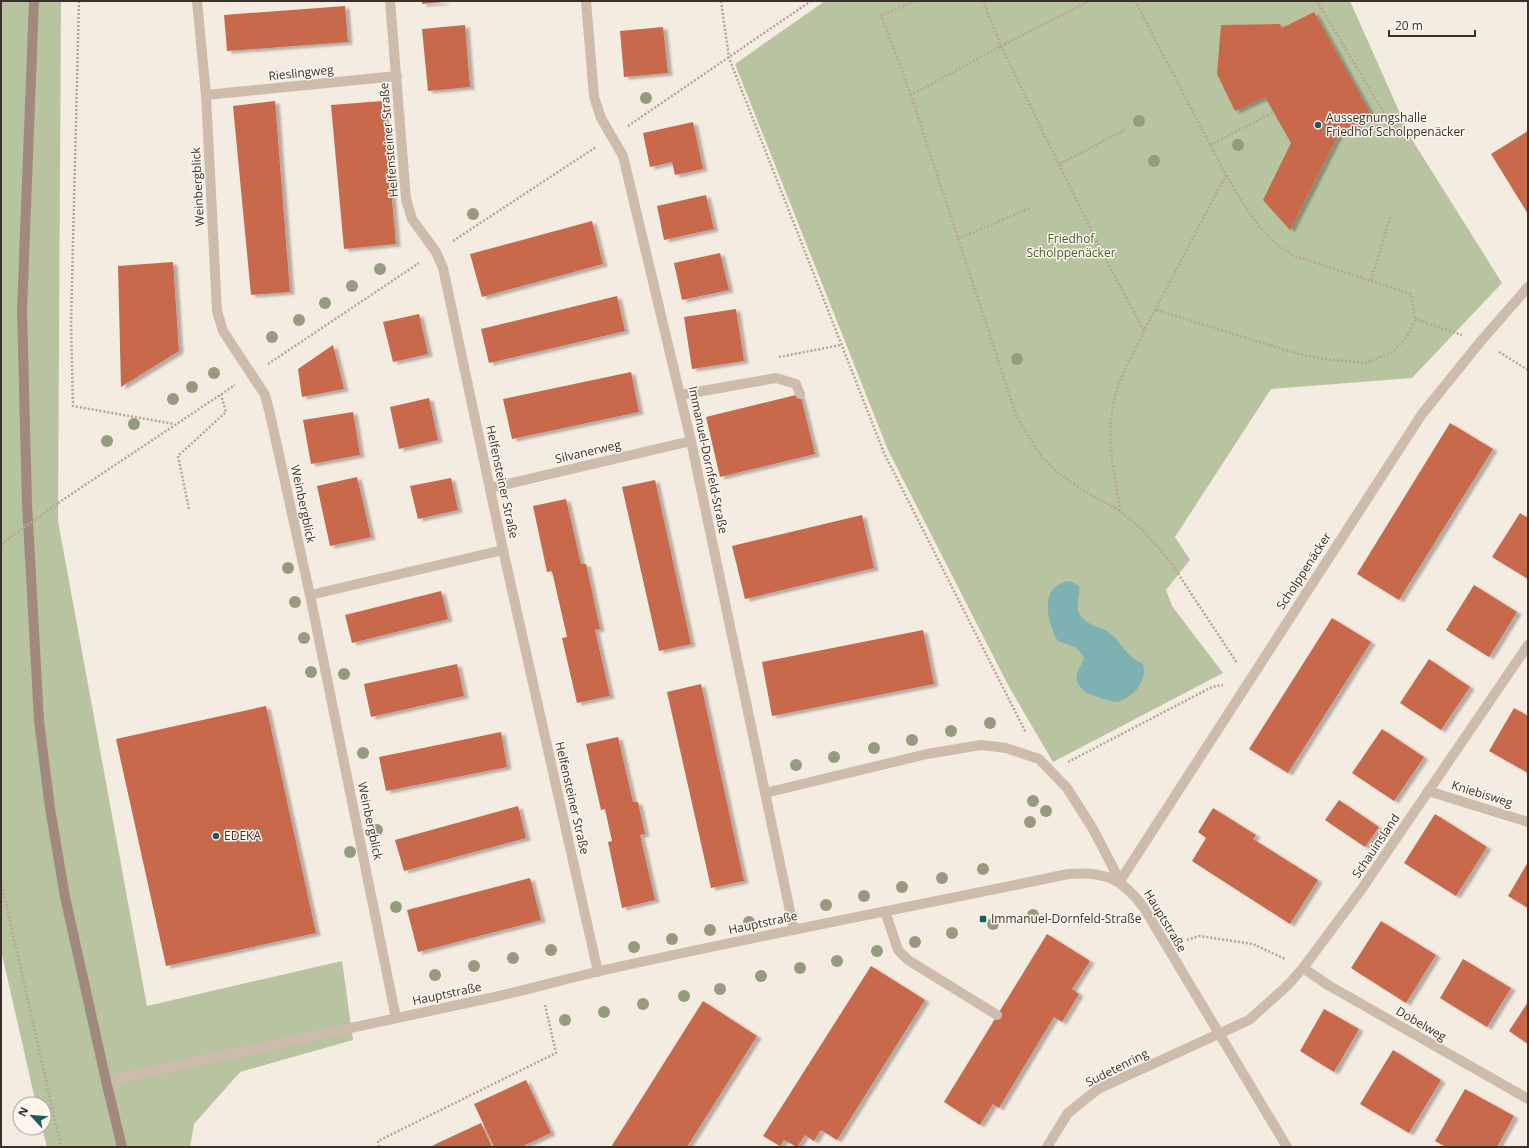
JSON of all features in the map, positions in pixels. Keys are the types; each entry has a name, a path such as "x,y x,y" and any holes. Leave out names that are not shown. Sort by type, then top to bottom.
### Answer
{"main road":[{"path":"34,1 22,310 27,503 39,721 50,808 65,897 122,1147"}],"street":[{"name":"Weinbergblick","path":"197,1 206,95 217,310 223,331 265,395 270,414 310,595 396,1018"},
{"name":"Helfensteiner Straße","path":"390,1 406,199 412,219 436,252 443,268 503,550 598,972"},
{"name":"Immanuel-Dornfeld-Straße","path":"586,1 594,97 601,118 623,156 691,441 794,930"},
{"name":"Rieslingweg","path":"206,95 397,76"},
{"name":"Scholppenäcker","path":"1120,881 1422,414 1481,341 1528,288"},
{"path":"680,395 776,378 796,384 800,394"},
{"name":"Silvanerweg","path":"490,488 691,441"},
{"path":"310,595 503,550"},
{"name":"Schauinsland","path":"1218,1035 1249,1020 1288,985 1303,968 1361,890 1528,645"},
{"path":"764,793 927,754 981,745 1006,748 1039,759 1067,788 1093,829 1120,881"},
{"name":"Kniebisweg","path":"1428,791 1528,822"},
{"name":"Hauptstraße","path":"106,1081 541,987 598,972 794,930 1068,874 1088,872 1120,881 1132,892 1144,908 1218,1035 1287,1147"},
{"path":"885,912 898,950 908,960 997,1016"},
{"name":"Dobelweg","path":"1303,968 1328,985 1528,1099"},
{"name":"Sudetenring","path":"1047,1147 1068,1113 1098,1089 1218,1035"}],"path":[{"path":"79,1 71,324 73,406 175,424"},
{"path":"721,1 729,58 884,453 1039,759"},
{"path":"1,544 58,503 175,424 252,375 612,136 811,1"},
{"path":"916,1 881,15 911,95 1016,415 1031,442 1056,471 1084,491 1120,511 1144,531 1171,563 1249,680 1212,687 1071,759 1052,771"},
{"path":"984,1 1001,46 1102,252 1144,331"},
{"path":"911,95 1001,46 1089,1"},
{"path":"1135,1 1226,175 1248,213 1273,242 1295,256 1411,294 1415,319 1409,334 1393,352 1366,363 1323,359 1295,353 1156,310"},
{"path":"1317,1 1384,113"},
{"path":"1210,145 1274,112"},
{"path":"1060,164 1128,128"},
{"path":"1120,511 1110,441 1110,422 1118,387 1144,331 1226,175"},
{"path":"958,239 1030,208"},
{"path":"1371,280 1390,218"},
{"path":"189,509 178,456 226,412 221,394"},
{"path":"1,881 62,1147"},
{"path":"1165,946 1199,936 1253,944 1303,968"},
{"path":"379,1147 378,1141 556,1053 541,987"}],"green space":[{"path":"1,1 61,1 58,521 147,1006 342,961 353,1040 240,1072 194,1124 190,1147 47,1147 44,1136 52,1136 52,1096 34,1096 1,950"},
{"name":"Friedhof Scholppenäcker","path":"825,1 1350,1 1411,138 1502,283 1412,378 1271,389 1175,537 1190,560 1166,590 1172,606 1223,673 1053,762 1008,685 888,450 735,64"}],"water":[{"path":"1070,581 1079,586 1078,610 1082,618 1090,624 1112,635 1132,657 1143,664 1144,670 1141,683 1133,694 1127,698 1113,702 1086,693 1078,684 1078,672 1084,658 1077,648 1058,641 1051,624 1048,605 1049,597 1053,589 1060,584"}],"building":[{"path":"422,1 444,1 444,2 422,4"},
{"path":"345,6 348,42 227,51 224,15"},
{"name":"Aussegnungshalle Friedhof Scholppenäcker","path":"1314,12 1372,116 1339,133 1290,230 1263,200 1291,143 1265,97 1235,111 1217,74 1221,25 1280,24 1282,28"},
{"path":"465,25 470,87 428,91 422,29"},
{"path":"663,27 668,73 624,77 620,31"},
{"path":"275,101 290,292 251,295 233,106"},
{"path":"383,101 396,244 344,249 331,105"},
{"path":"693,122 703,169 675,175 672,162 650,167 643,133"},
{"path":"1528,131 1528,214 1491,154"},
{"path":"706,195 714,229 664,240 657,206"},
{"path":"592,221 603,264 482,297 470,254"},
{"path":"720,253 729,290 682,300 674,263"},
{"path":"173,262 179,351 121,387 118,266"},
{"path":"617,296 625,331 489,363 481,329"},
{"path":"736,309 744,361 692,369 684,317"},
{"path":"419,314 428,354 393,362 383,322"},
{"path":"333,345 344,389 302,397 298,369"},
{"path":"631,372 639,412 512,439 503,399"},
{"path":"800,394 815,454 720,477 706,417"},
{"path":"429,398 438,440 399,449 390,407"},
{"path":"353,412 360,455 311,464 303,420"},
{"path":"1450,423 1493,449 1399,600 1357,574"},
{"path":"357,477 371,537 330,546 317,486"},
{"path":"451,478 458,510 418,519 410,486"},
{"path":"655,480 691,644 659,651 622,487"},
{"path":"566,499 581,564 586,564 600,629 595,630 610,696 577,703 562,638 567,637 552,571 547,572 533,506"},
{"path":"1520,513 1528,518 1528,579 1492,557"},
{"path":"862,515 874,568 745,599 732,546"},
{"path":"1474,585 1517,612 1489,657 1446,630"},
{"path":"441,591 448,619 352,643 345,615"},
{"path":"1332,618 1371,642 1288,773 1249,749"},
{"path":"923,630 934,684 772,716 762,662"},
{"path":"1429,659 1470,687 1441,730 1400,703"},
{"path":"457,664 464,696 371,717 364,684"},
{"path":"701,684 744,881 711,888 667,692"},
{"name":"EDEKA","path":"266,706 316,933 166,966 116,739"},
{"path":"1514,708 1528,716 1528,773 1489,751"},
{"path":"1382,729 1424,757 1394,801 1352,773"},
{"path":"501,732 507,767 386,791 379,757"},
{"path":"618,737 633,802 638,802 645,834 640,835 655,900 622,908 608,842 612,841 605,809 601,810 586,744"},
{"path":"1339,800 1379,827 1365,847 1325,820"},
{"path":"518,806 526,838 404,871 395,840"},
{"path":"1213,808 1256,835 1253,839 1318,880 1290,924 1192,861 1206,838 1198,832"},
{"path":"1435,814 1487,847 1456,896 1404,863"},
{"path":"1528,862 1528,908 1508,896"},
{"path":"530,878 541,920 418,952 407,910"},
{"path":"1381,921 1436,955 1406,1003 1351,968"},
{"path":"1047,934 1090,961 1072,989 1079,994 1062,1022 1054,1017 999,1108 993,1104 980,1125 944,1102"},
{"path":"1463,959 1511,988 1487,1027 1440,998"},
{"path":"871,966 925,1000 837,1140 821,1130 814,1141 805,1135 797,1147 784,1140 780,1146 763,1136"},
{"path":"703,1001 757,1036 687,1147 611,1147"},
{"path":"1528,1002 1528,1044 1509,1031"},
{"path":"1324,1009 1359,1029 1334,1072 1300,1051"},
{"path":"1393,1050 1441,1080 1409,1133 1360,1104"},
{"path":"526,1080 551,1133 521,1147 494,1147 474,1104"},
{"path":"1465,1089 1514,1116 1497,1147 1446,1147 1435,1141"},
{"path":"481,1123 492,1147 430,1147 442,1141"}],"place":[{"name":"Aussegnungshalle Friedhof Scholppenäcker","path":"1318,125"},
{"name":"EDEKA","path":"216,836"},
{"name":"Immanuel-Dornfeld-Straße","path":"983,919"}]}
